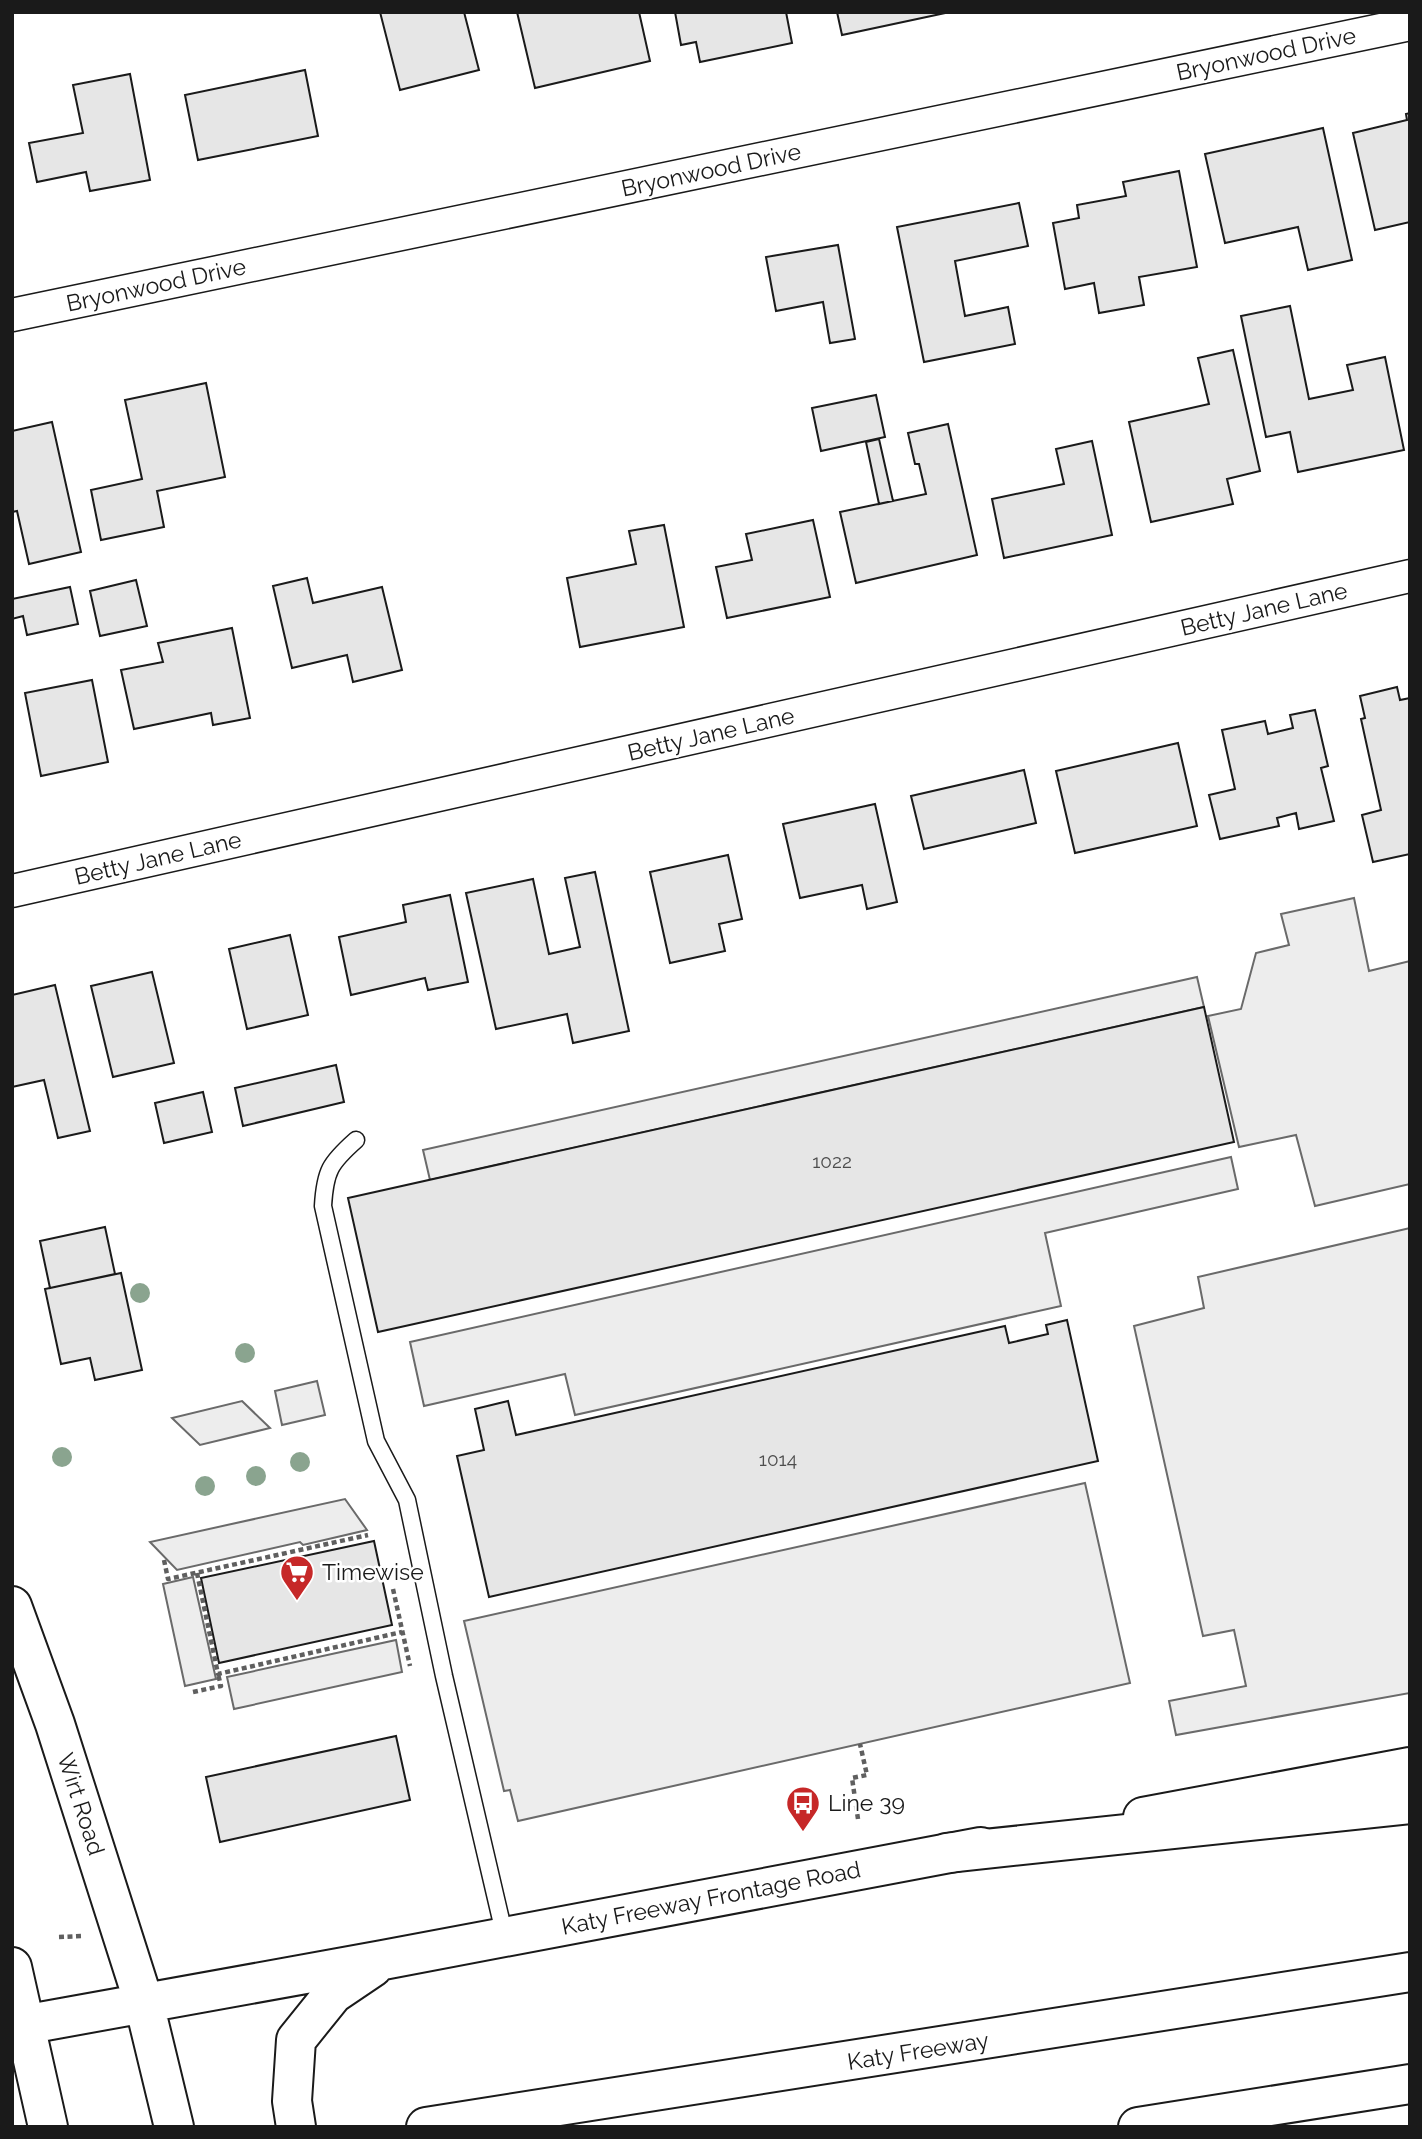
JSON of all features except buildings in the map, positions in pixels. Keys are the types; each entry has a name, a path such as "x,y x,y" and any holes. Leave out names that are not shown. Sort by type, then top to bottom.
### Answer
{"main road":[{"name":"Wirt Road","path":"12,1606 55,1724 144,2003 173,2127"},
{"name":"Katy Freeway Frontage Road","path":"18,2026 1410,1767"},
{"path":"947,1853 1410,1804"},
{"path":"296,2127 292,2101 296,2040 333,1994 383,1960"},
{"path":"1348,1982 1410,1965"},
{"path":"12,1966 18,2026 48,2127"},
{"name":"Katy Freeway","path":"426,2127 1410,1972"},
{"path":"1138,2127 1410,2084"}],"street":[{"name":"Bryonwood Drive","path":"12,316 1410,24"},
{"name":"Betty Jane Lane","path":"12,891 1410,576"}],"lane":[{"path":"356,1140 339,1154 328,1170 323,1206 376,1441 407,1500 446,1685 505,1937"}],"path":[{"path":"164,1560 169,1579 368,1535"},
{"path":"192,1692 221,1686 197,1573"},
{"path":"393,1589 410,1666"},
{"path":"218,1674 402,1632"},
{"path":"859,1819 852,1778 867,1775 860,1744"}],"shaded area":[{"path":"1354,898 1369,971 1410,961 1410,1184 1315,1206 1296,1135 1239,1147 1208,1016 1241,1009 1256,953 1289,945 1281,914"},
{"path":"1197,977 1204,1007 430,1180 423,1150"},
{"path":"1231,1157 1238,1189 1045,1233 1061,1306 575,1415 565,1374 424,1406 410,1342"},
{"path":"1410,1228 1410,1693 1176,1735 1169,1701 1246,1686 1234,1630 1203,1636 1134,1326 1204,1308 1198,1277"},
{"path":"317,1381 325,1415 282,1425 275,1391"},
{"path":"242,1401 270,1428 200,1445 172,1418"},
{"path":"1085,1483 1130,1683 518,1821 510,1790 504,1791 464,1621"},
{"path":"345,1499 367,1530 177,1570 150,1542"},
{"path":"193,1577 216,1679 185,1686 163,1584"},
{"path":"396,1640 402,1672 234,1709 227,1677"}],"place":[{"name":"Timewise","path":"297,1602"},
{"name":"Line 39","path":"803,1833"}]}
